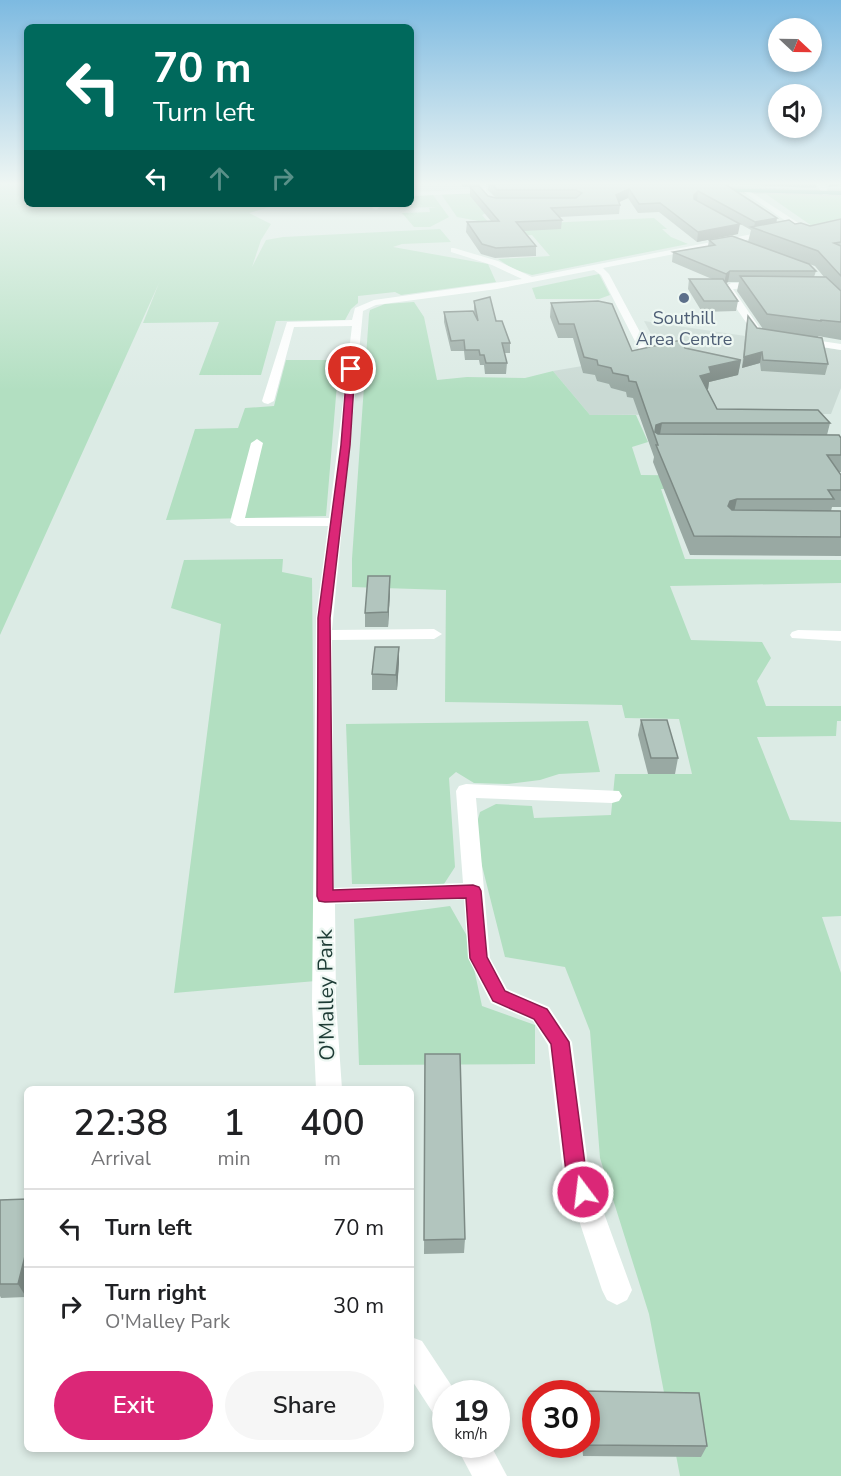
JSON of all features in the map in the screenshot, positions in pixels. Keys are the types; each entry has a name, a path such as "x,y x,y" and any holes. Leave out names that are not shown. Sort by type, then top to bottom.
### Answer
{"street":[{"path":"463,253 495,263 530,279"},
{"path":"268,401 290,324 356,323 358,310 374,303 518,282 664,253"},
{"path":"595,266 605,274 644,349"},
{"path":"766,282 731,286 728,289 757,332 772,336"},
{"name":"O'Malley Park","path":"329,1086 324,1003 324,635 356,323"},
{"path":"791,339 841,347"},
{"path":"257,443 237,522 335,522"},
{"path":"324,635 434,634"},
{"path":"798,635 841,636"},
{"path":"612,796 466,791 479,958 499,996 541,1014 560,1042 576,1172 617,1290"},
{"path":"325,896 473,891"},
{"path":"414,1357 432,1384"},
{"path":"480,1458 491,1476"}],"shaded area":[{"path":"644,321 841,350 841,388 831,414 590,415 553,371 641,356 662,355"}],"green space":[{"path":"0,253 257,253 252,267 259,253 426,253 488,264 496,282 401,295 395,292 358,296 358,303 351,309 345,320 276,321 261,375 199,375 219,322 143,323 159,283 0,635"},
{"path":"547,253 643,253 532,275 513,269 498,259 550,256"},
{"path":"599,274 610,295 599,299 536,299 532,288"},
{"path":"414,302 424,317 437,380 467,377 525,378 553,371 590,415 636,415 648,442 632,447 641,475 841,477 841,488 661,489 685,559 841,560 841,583 670,586 691,640 762,642 771,658 757,681 766,706 841,706 841,721 837,721 836,736 757,737 790,820 841,822 841,916 822,917 841,973 841,1476 680,1476 649,1314 600,1158 590,1031 565,967 505,957 477,846 476,826 480,812 496,804 532,806 534,818 611,815 615,774 692,774 679,719 625,718 622,705 445,702 446,590 352,587 369,314 370,310 385,304"},
{"path":"286,360 339,360 326,516 166,520 195,429 238,428 245,408 274,406"},
{"path":"283,559 282,572 312,578 316,981 174,993 221,624 171,608 184,560"},
{"path":"588,721 600,772 559,774 540,780 507,784 474,783 456,772 449,778 455,867 444,884 352,884 346,724"},
{"path":"450,906 467,936 482,1006 535,1025 535,1064 359,1065 354,919"}],"building":[{"path":"675,253 778,253 809,264 816,271 730,271 726,274"},
{"path":"820,253 841,253 841,276"},
{"path":"740,276 826,277 841,291 841,322 767,314"},
{"path":"689,279 723,279 738,301 704,301"},
{"path":"490,297 496,321 502,321 510,343 502,343 507,363 486,363 484,355 480,355 479,350 465,350 464,340 451,341 444,312 473,311 478,321 474,301"},
{"path":"598,301 612,304 632,351 681,340 685,348 741,360 709,367 711,373 700,376 717,409 818,410 830,423 662,423 656,425 655,432 658,434 839,435 841,455 827,455 841,475 841,490 828,490 834,499 737,499 730,501 728,506 732,510 841,511 841,537 694,536 656,445 658,445 636,382 629,381 628,376 613,373 611,368 598,365 597,360 584,357 574,324 559,324 551,303"},
{"path":"748,316 757,328 822,338 828,364 763,360 762,352 744,357"},
{"path":"368,576 390,576 388,612 365,613"},
{"path":"375,647 399,647 396,675 372,674"},
{"path":"641,720 667,720 678,758 651,758"},
{"path":"425,1054 460,1054 465,1239 424,1240"},
{"path":"24,1199 24,1260 18,1284 0,1284 0,1200"},
{"path":"600,1391 699,1393 707,1446 600,1445"}],"place":[{"name":"Southill Area Centre","path":"684,298"}],"route":[{"path":"351,369 345,445 324,618 325,896 473,891 479,958 499,996 541,1014 560,1042 576,1172 583,1192"}]}
